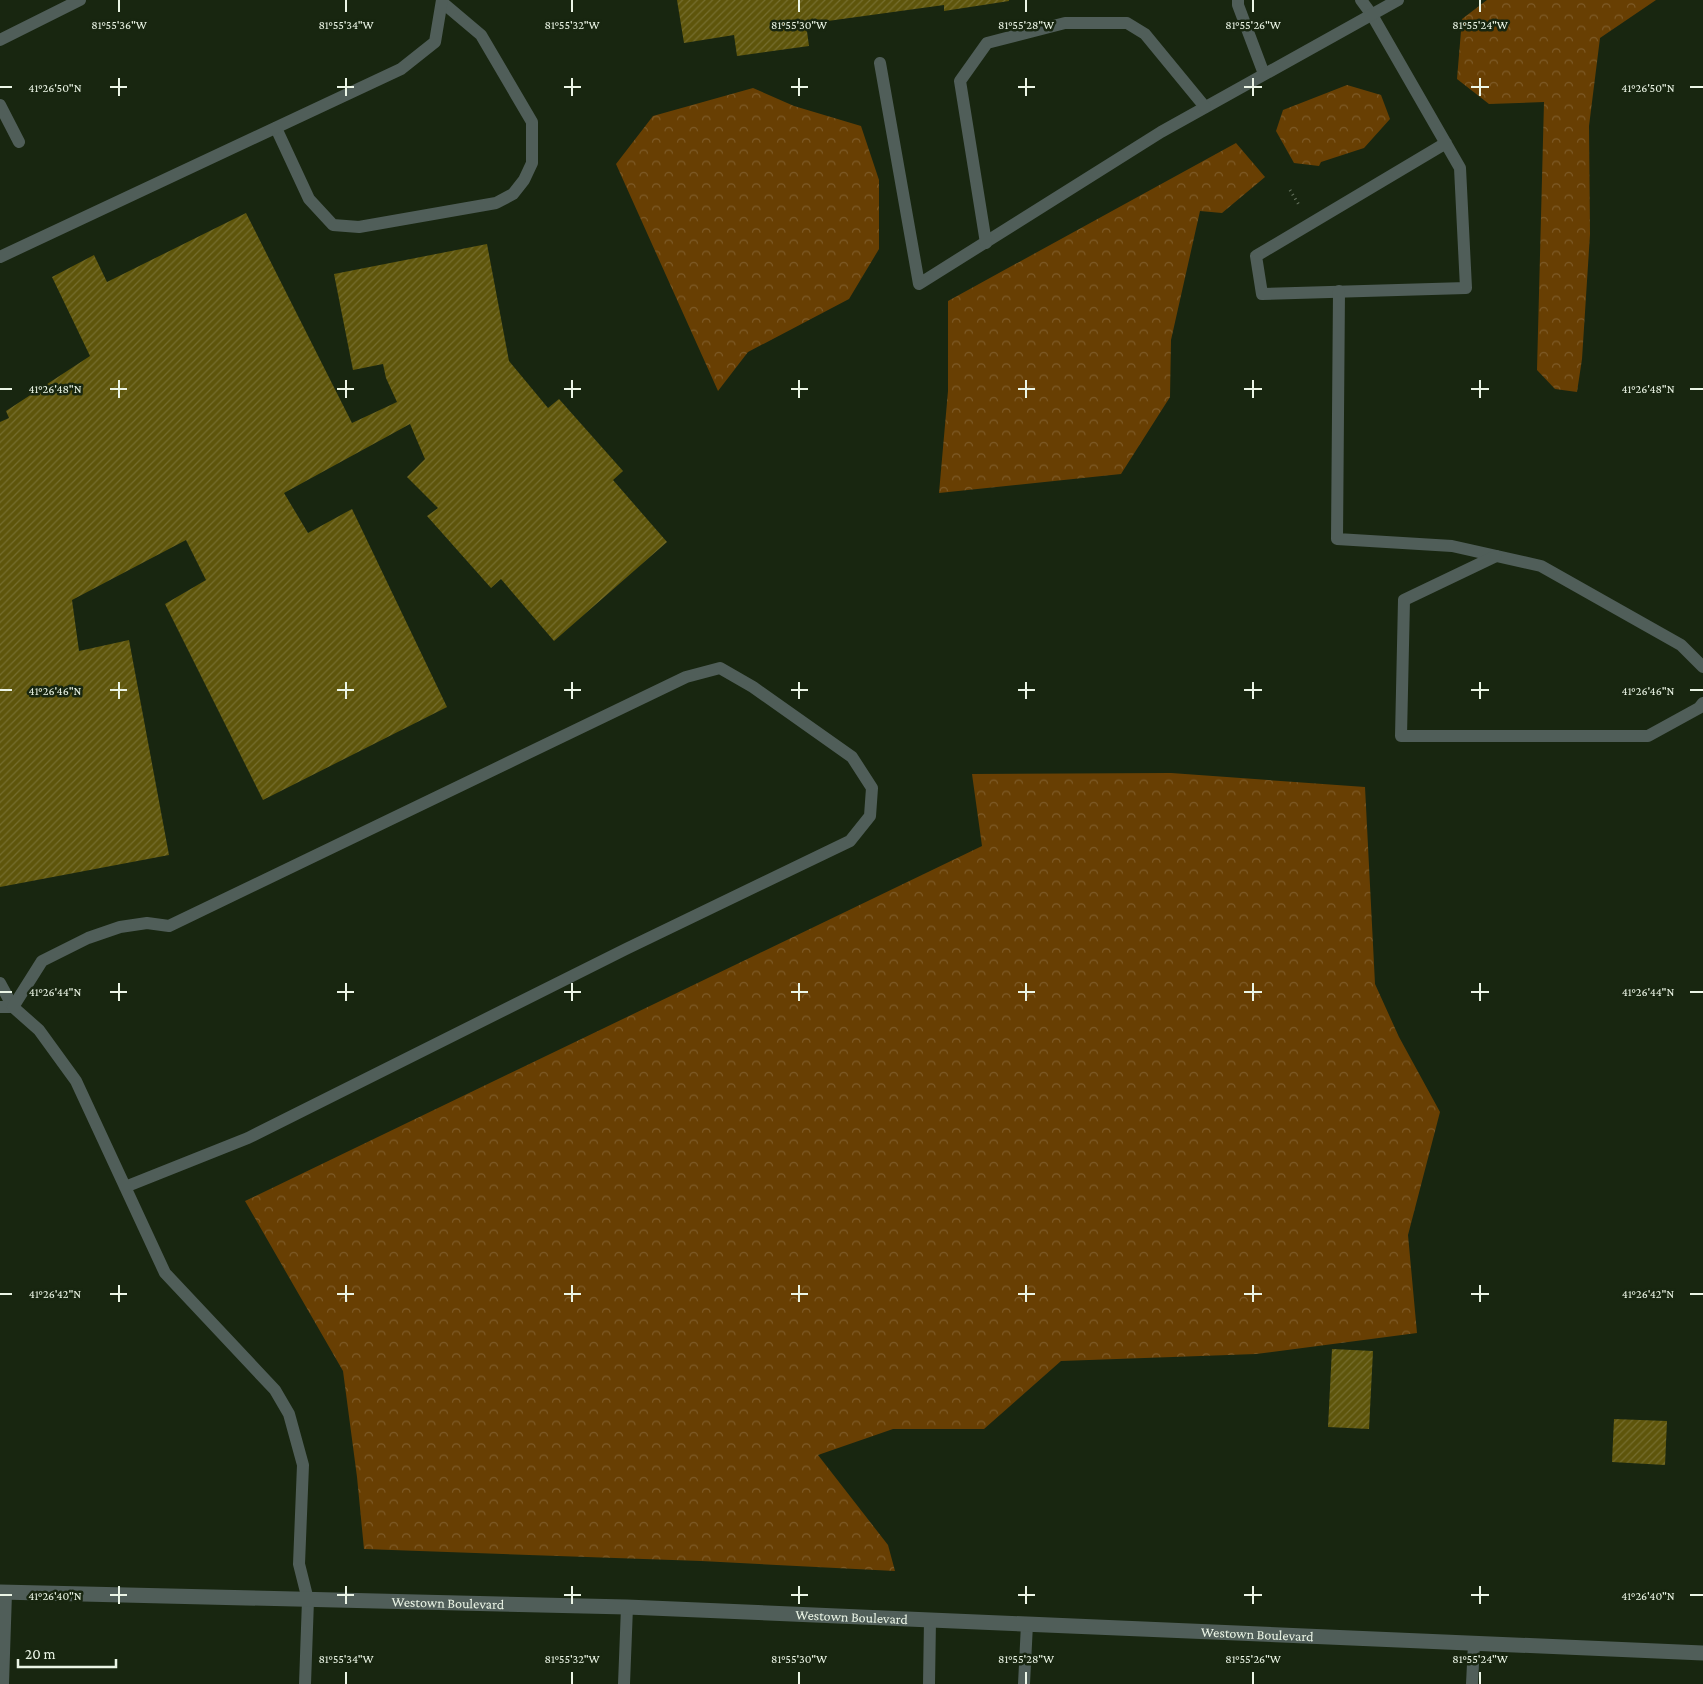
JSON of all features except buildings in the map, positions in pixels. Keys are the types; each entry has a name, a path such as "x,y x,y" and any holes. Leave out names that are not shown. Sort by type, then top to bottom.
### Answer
{"street":[{"name":"Westown Boulevard","path":"3,1592 627,1607 1703,1653"}],"lane":[{"path":"0,40 80,0"},
{"path":"1238,0 1238,5 1264,74"},
{"path":"1361,0 1372,15 1446,143 1460,168 1466,288 1262,294 1256,256 1446,143"},
{"path":"880,63 919,284 1161,132 1398,0"},
{"path":"276,128 309,199 333,225 359,227 406,220 496,203 513,194 524,180 532,163 532,122 481,35 442,1"},
{"path":"0,257 401,69 436,42 442,1"},
{"path":"986,243 960,81 987,43 1065,23 1126,23 1145,34 1205,107"},
{"path":"0,105 19,142"},
{"path":"1339,292 1337,539 1452,546 1541,566 1681,645 1703,667"},
{"path":"1496,556 1404,600 1401,736 1648,736 1699,708 1703,703"},
{"path":"13,1007 42,961 88,938 120,927 147,923 169,926 686,677 720,668 753,687 852,757 872,788 870,816 850,841 626,949 248,1138 125,1187"},
{"path":"0,983 13,1007 39,1030 76,1081 165,1273 275,1390 289,1414 303,1464 299,1564 308,1600 306,1684"},
{"path":"0,1007 13,1007"},
{"path":"3,1592 3,1684"},
{"path":"624,1684 627,1607"},
{"path":"929,1684 930,1620"},
{"path":"1024,1684 1027,1624"},
{"path":"1472,1684 1474,1643"}],"green space":[{"path":"1487,0 1656,0 1600,38 1589,126 1590,234 1582,359 1577,392 1555,389 1537,370 1544,102 1489,104 1457,79 1462,19"},
{"path":"1347,85 1381,95 1390,119 1364,148 1321,162 1319,166 1294,163 1276,131 1283,110"},
{"path":"753,88 794,106 861,126 879,180 879,249 849,299 748,352 718,391 616,164 653,116"},
{"path":"1236,143 1265,177 1222,213 1200,211 1171,340 1170,397 1121,474 939,493 948,391 948,301"},
{"path":"1171,773 1365,787 1375,984 1399,1037 1440,1112 1408,1235 1417,1333 1256,1354 1061,1361 984,1429 893,1429 818,1455 888,1545 895,1571 701,1561 364,1549 343,1371 245,1201 982,846 972,774"}]}
